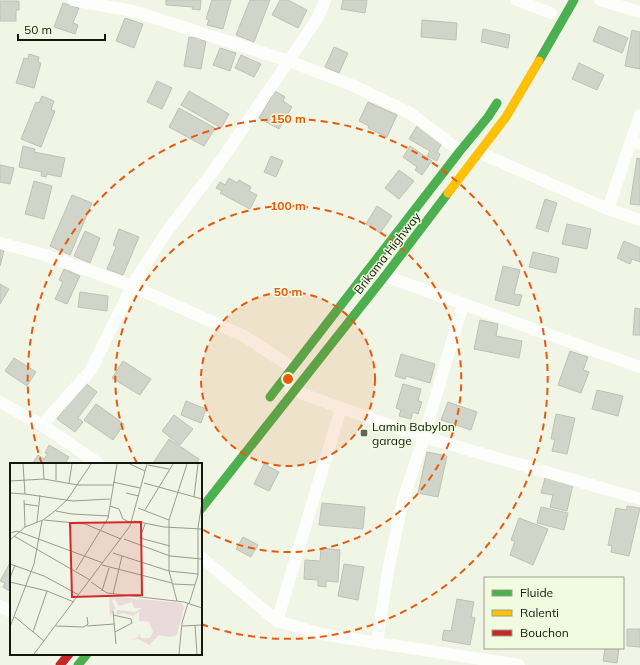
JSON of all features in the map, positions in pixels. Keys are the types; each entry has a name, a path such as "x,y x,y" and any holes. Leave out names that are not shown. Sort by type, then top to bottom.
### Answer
{"highway":[{"name":"Brikama Highway","path":"202,508 261,428 295,390 480,153 523,90 574,0"},
{"name":"Brikama Highway","path":"266,403 460,151 488,117 500,98"},
{"path":"60,665 68,655"},
{"path":"78,665 86,655"}],"street":[{"path":"73,0 133,11 288,61 354,86 410,113 460,151"},
{"path":"42,424 91,370 132,286 165,234 218,165 316,19 325,0"},
{"path":"516,0 551,13"},
{"path":"600,0 640,12"},
{"path":"608,208 636,143 640,115"},
{"path":"480,153 608,208 640,220"},
{"path":"0,243 42,254 132,286 244,336 293,368"},
{"path":"385,276 640,367"},
{"path":"377,643 388,571 403,500 424,437 463,304"},
{"path":"280,385 424,437 640,499"},
{"path":"0,402 42,424 98,463"},
{"path":"276,621 341,408"},
{"path":"202,559 276,621 321,634 519,665"},
{"path":"0,606 10,611"}],"building":[{"path":"166,0 201,0 200,10 192,9 193,7 166,5"},
{"path":"212,0 231,0 223,29 207,25 209,20 206,19"},
{"path":"250,0 270,0 254,42 236,35"},
{"path":"280,0 288,0 307,10 298,28 272,15"},
{"path":"343,0 367,0 365,13 341,9"},
{"path":"0,1 19,1 19,10 16,10 16,21 0,21"},
{"path":"63,3 79,8 73,23 78,25 75,34 54,27"},
{"path":"125,18 143,24 134,48 116,41"},
{"path":"422,20 457,23 456,40 421,37"},
{"path":"599,26 628,38 622,53 593,41"},
{"path":"483,29 510,35 508,48 481,42"},
{"path":"632,30 640,32 640,69 625,66"},
{"path":"195,35 201,36 201,40 206,41 201,69 184,66 189,37 195,38"},
{"path":"334,47 348,53 339,73 325,67"},
{"path":"220,48 236,53 230,71 213,65"},
{"path":"29,54 39,57 38,62 41,63 34,88 16,83 24,58 28,59"},
{"path":"241,55 261,64 254,77 235,68"},
{"path":"579,63 604,75 597,90 572,79"},
{"path":"157,81 172,88 162,109 147,102"},
{"path":"189,91 229,114 221,128 181,105"},
{"path":"275,91 285,97 283,101 292,107 279,129 259,118"},
{"path":"42,96 54,101 51,110 55,111 41,147 21,139 36,102 39,103"},
{"path":"368,102 397,115 387,137 368,128 369,126 359,121"},
{"path":"179,108 215,128 204,146 169,127"},
{"path":"417,126 443,141 437,152 440,154 437,161 427,156 430,151 409,139"},
{"path":"23,146 35,149 34,152 65,158 61,177 47,174 46,177 41,176 42,172 19,167"},
{"path":"410,146 432,161 422,175 415,170 417,167 403,157"},
{"path":"271,156 283,161 276,177 264,172"},
{"path":"637,158 640,159 640,205 630,204"},
{"path":"0,165 14,168 10,184 0,182"},
{"path":"399,170 414,181 399,199 385,188"},
{"path":"229,178 237,183 239,180 251,187 249,191 257,195 250,209 220,193 222,191 216,188 220,182 225,185"},
{"path":"34,181 52,186 44,219 25,214"},
{"path":"72,195 92,203 70,255 50,246"},
{"path":"545,199 557,203 548,232 536,228"},
{"path":"377,206 392,216 380,233 366,224"},
{"path":"567,224 591,229 587,249 562,244"},
{"path":"119,229 139,237 123,275 107,269 116,247 113,245"},
{"path":"85,231 100,238 90,263 74,256"},
{"path":"624,241 640,248 640,262 632,259 630,264 617,258"},
{"path":"0,249 4,251 0,266"},
{"path":"533,252 559,258 556,273 529,267"},
{"path":"503,266 520,270 514,294 522,295 519,306 495,300"},
{"path":"64,269 80,276 67,304 55,299 63,282 59,280"},
{"path":"0,284 9,289 0,304"},
{"path":"80,292 108,296 107,311 78,307"},
{"path":"635,308 640,309 640,335 633,335"},
{"path":"480,320 498,324 496,336 522,341 519,358 474,349"},
{"path":"570,351 588,357 583,370 589,372 581,393 558,385"},
{"path":"401,354 435,364 430,383 406,376 405,379 395,376"},
{"path":"14,358 36,372 27,386 5,371"},
{"path":"123,361 151,379 140,395 112,378"},
{"path":"84,382 97,392 78,418 83,422 75,432 57,419"},
{"path":"403,384 421,389 418,401 422,402 418,414 413,412 411,419 399,416 401,410 396,408"},
{"path":"597,390 623,396 618,416 592,409"},
{"path":"186,401 206,409 201,423 181,415"},
{"path":"448,402 477,412 471,430 441,420"},
{"path":"96,404 124,424 113,440 84,420"},
{"path":"556,414 575,418 567,454 552,451 555,439 551,439"},
{"path":"174,415 193,429 180,445 162,431"},
{"path":"169,439 199,459 197,463 153,463"},
{"path":"49,445 69,457 66,463 33,463 38,455 44,459 48,454 45,453"},
{"path":"427,452 447,456 438,497 418,493"},
{"path":"264,464 279,472 269,491 254,484"},
{"path":"545,478 573,484 567,511 550,507 553,495 541,493"},
{"path":"322,503 365,507 363,529 319,525"},
{"path":"627,506 640,508 629,556 611,552 612,546 608,545 616,508 626,510"},
{"path":"541,507 568,513 564,530 537,523"},
{"path":"519,518 548,529 533,565 510,555 515,541 511,540"},
{"path":"243,537 258,545 251,557 236,549"},
{"path":"321,548 340,550 338,582 326,581 326,587 318,586 318,580 304,579 305,560 320,561"},
{"path":"10,563 10,591 3,587 5,583 0,581"},
{"path":"344,564 364,567 358,600 338,596"},
{"path":"457,599 474,602 471,617 475,618 470,645 442,640 444,630 451,631"},
{"path":"627,629 640,629 640,647 627,646"},
{"path":"605,649 619,649 617,663 603,661"}],"traffic: fast":[{"path":"539,61 574,0"},
{"path":"270,397 460,151 488,117 497,103"},
{"path":"202,508 385,276 448,193"},
{"path":"78,665 86,655"}],"traffic: slow":[{"path":"448,193 506,117 539,61"}],"traffic: jam":[{"path":"60,665 68,655"}],"place":[{"name":"Lamin Babylon garage","path":"364,433"}]}
